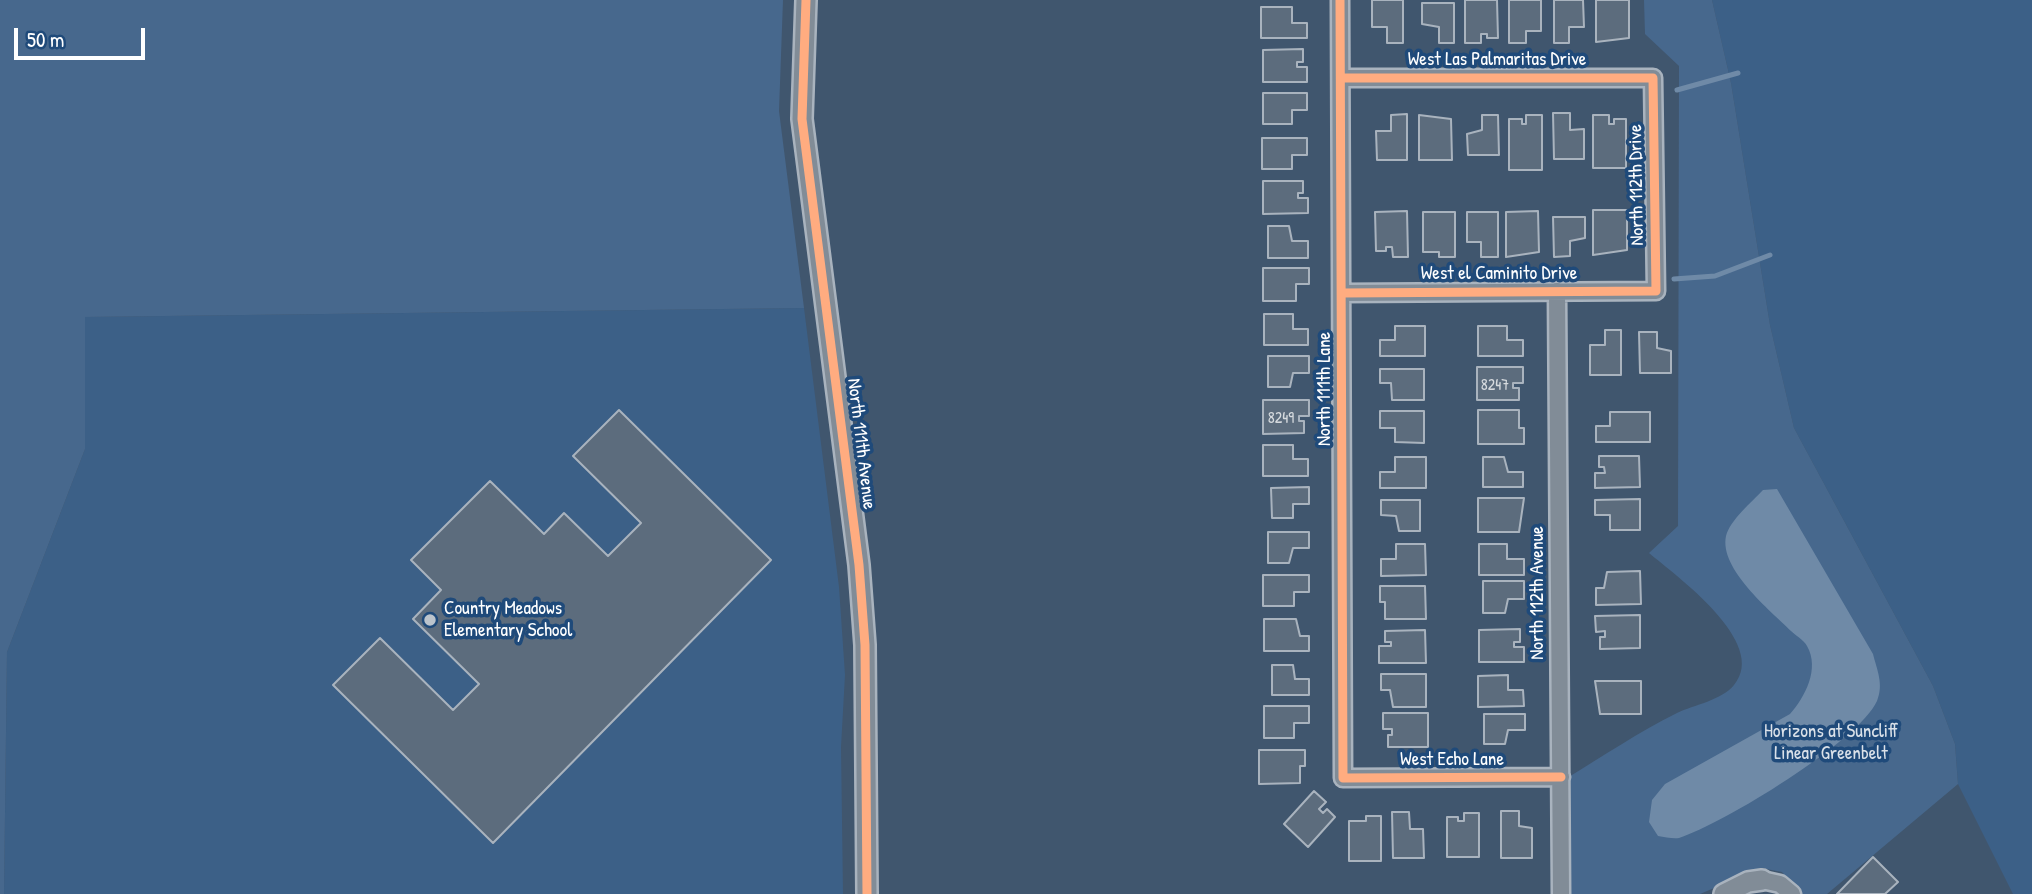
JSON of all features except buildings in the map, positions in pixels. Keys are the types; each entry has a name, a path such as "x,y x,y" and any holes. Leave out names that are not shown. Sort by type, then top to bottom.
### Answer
{"street":[{"name":"North 111th Avenue","path":"806,0 802,119 859,565 865,645 867,894"},
{"name":"North 111th Lane","path":"1340,0 1343,778"},
{"name":"West Las Palmaritas Drive","path":"1341,78 1653,78"},
{"name":"North 112th Drive","path":"1653,78 1656,291"},
{"name":"North 112th Avenue","path":"1557,291 1561,894"},
{"name":"West el Caminito Drive","path":"1342,293 1656,291"},
{"name":"West Echo Lane","path":"1343,778 1561,777"},
{"path":"1724,894 1762,880 1780,884 1792,894"}],"shaded area":[{"path":"1712,0 2032,0 2032,894 2013,894 1958,784 1955,744 1933,686 1794,428 1770,325 1731,83"},
{"name":"Country Meadows Elementary School","path":"804,308 839,587 845,675 841,747 843,894 4,894 7,652 85,449 85,317"},
{"path":"1777,489 1873,654 1880,683 1877,701 1865,718 1845,737 1756,799 1679,838 1658,836 1649,822 1652,800 1665,784 1790,714 1809,682 1812,664 1807,646 1748,588 1730,562 1726,549 1728,530 1737,518 1763,490"}],"green space":[{"path":"0,0 783,0 779,111 804,308 85,317 85,449 7,652 4,894 0,894"},
{"name":"Horizons at Suncliff Linear Greenbelt","path":"1644,0 1712,0 1731,83 1770,325 1794,428 1933,686 1955,744 1958,784 1827,894 1800,894 1782,872 1761,868 1700,894 1567,894 1567,778 1663,720 1722,695 1734,685 1742,668 1740,650 1715,612 1697,593 1649,553 1678,526 1679,66 1645,34"}],"waterway":[{"path":"1677,90 1738,73"},
{"path":"1674,279 1715,276 1770,255"}],"cycle path":[{"path":"806,0 802,119 859,565 865,645 867,894"},
{"path":"1340,0 1343,778 1561,777"},
{"path":"1341,78 1653,78 1656,291 1342,293"}],"place":[{"name":"Country Meadows Elementary School","path":"430,620"}]}
